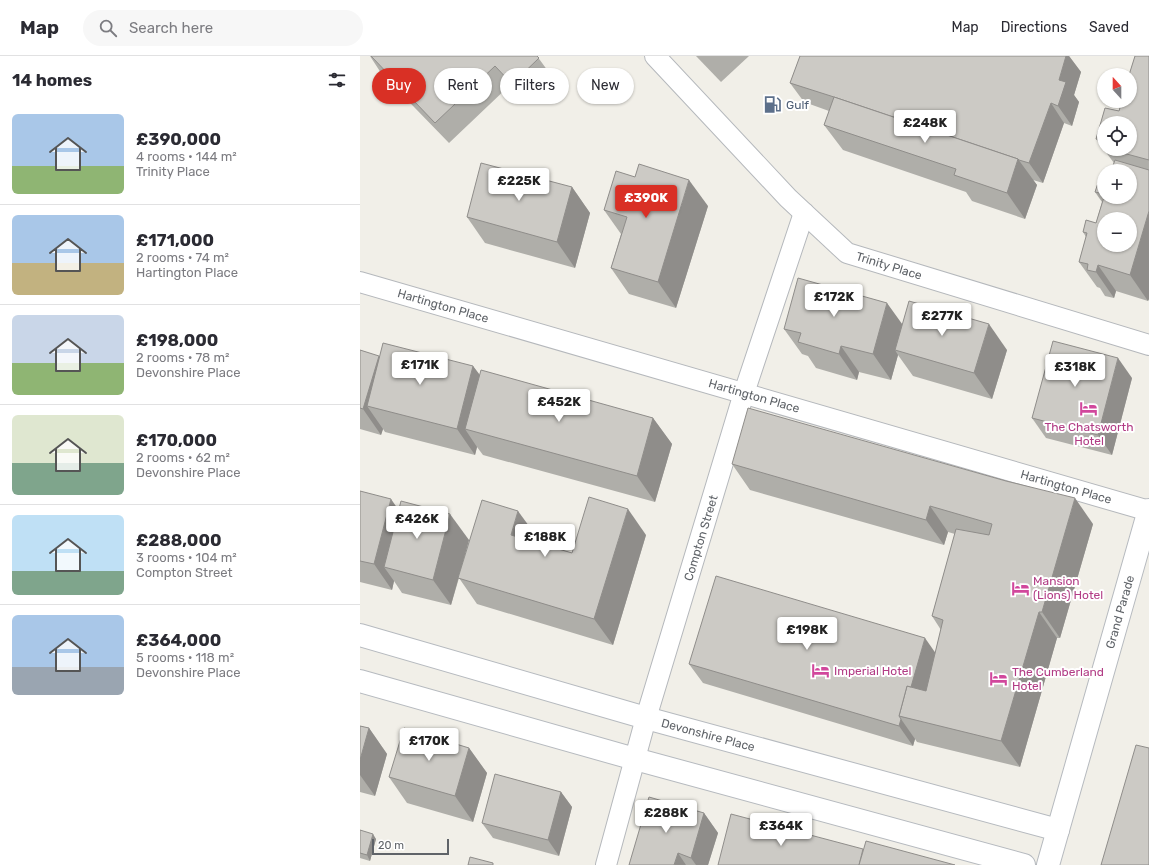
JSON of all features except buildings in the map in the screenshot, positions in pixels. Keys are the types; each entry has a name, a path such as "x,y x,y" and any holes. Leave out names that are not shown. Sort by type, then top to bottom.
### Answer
{"main road":[{"name":"Grand Parade","path":"1048,865 1149,510"},
{"name":"Devonshire Place","path":"360,635 646,718 1058,830"},
{"path":"360,680 635,759 1024,865"}],"street":[{"name":"Trinity Place","path":"655,56 804,213 847,253 1149,345"},
{"name":"Compton Street","path":"606,865 646,718 744,393 804,213"},
{"name":"Hartington Place","path":"360,282 1149,510"}],"place":[{"name":"Gulf","path":"773,105"},
{"name":"The Chatsworth Hotel","path":"1089,408"},
{"name":"Mansion (Lions) Hotel","path":"1020,588"},
{"name":"Imperial Hotel","path":"821,671"},
{"name":"The Cumberland Hotel","path":"999,679"}]}
